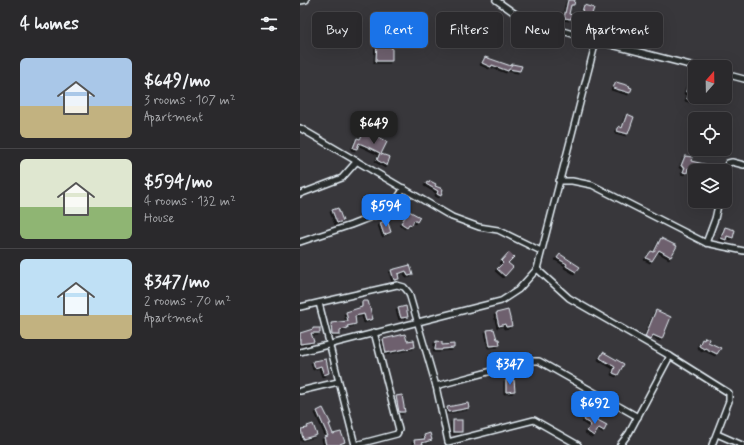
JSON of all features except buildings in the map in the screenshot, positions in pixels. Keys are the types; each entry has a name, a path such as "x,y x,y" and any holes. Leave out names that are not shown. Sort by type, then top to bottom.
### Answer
{"street":[{"path":"300,1 306,0"},
{"path":"496,0 515,14 528,21 572,34"},
{"path":"300,352 501,301 518,290 537,269 594,48"},
{"path":"623,48 688,64"},
{"path":"732,76 744,79"},
{"path":"300,128 452,217 479,227 498,230 541,252"},
{"path":"300,194 342,178 357,161"},
{"path":"727,164 732,162 744,165"},
{"path":"560,181 572,181 592,185 706,243 744,251"},
{"path":"300,242 384,212 393,205 404,188"},
{"path":"706,243 717,208"},
{"path":"537,269 569,298 670,356 729,393 729,402 712,445"},
{"path":"300,308 397,285 404,287 409,293 418,322 436,386 448,442 534,420 578,445"},
{"path":"319,303 355,445 397,434 399,430 374,332"},
{"path":"620,445 638,417 670,356"},
{"path":"436,386 528,362 539,361 638,417"},
{"path":"300,391 338,382"},
{"path":"717,434 742,445"}]}
